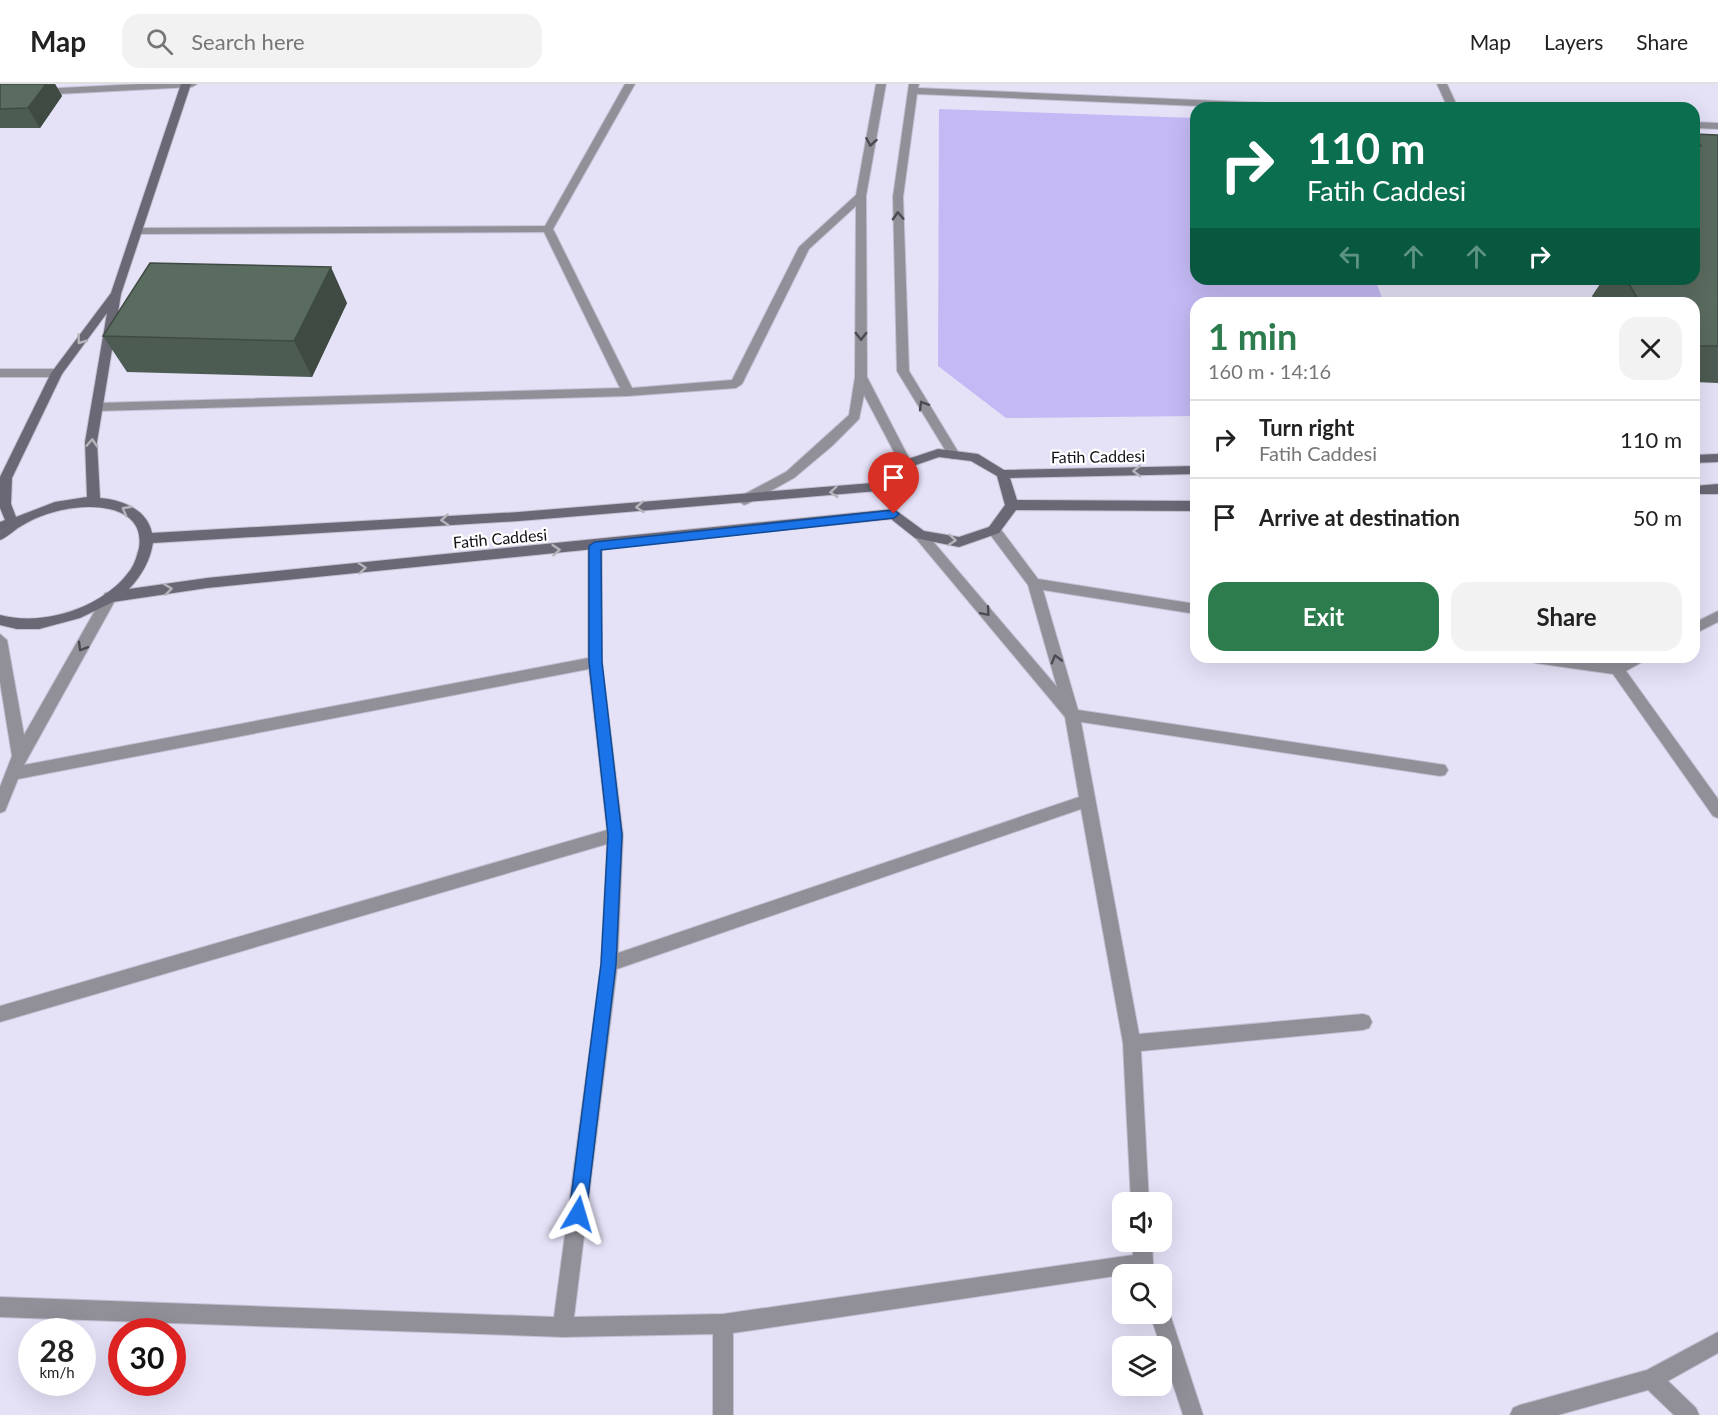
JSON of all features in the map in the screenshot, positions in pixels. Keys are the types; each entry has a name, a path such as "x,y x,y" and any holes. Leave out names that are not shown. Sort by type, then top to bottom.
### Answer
{"main road":[{"path":"94,501 91,442 116,294 186,84"},
{"path":"7,525 6,477 57,373 116,294"},
{"path":"938,453 974,457 1002,474 1012,505 994,530 959,542 920,535 891,500 906,464 938,453"},
{"path":"1700,459 1718,458"},
{"name":"Fatih Caddesi","path":"1002,474 1190,470"},
{"path":"1700,490 1718,489"},
{"name":"Fatih Caddesi","path":"148,538 281,532 744,500 891,500"},
{"name":"Fatih Caddesi","path":"110,597 207,583 595,546 891,500"},
{"path":"0,535 7,525 57,505 94,501 110,502 130,510 143,522 148,538 144,558 132,578 110,597 84,612 53,621 22,624 0,620"},
{"path":"1012,505 1190,506"}],"street":[{"path":"0,94 192,84"},
{"path":"548,229 630,84"},
{"path":"744,500 790,475 828,444 855,416 861,377 861,196 881,84"},
{"path":"1442,84 1450,102"},
{"path":"954,455 903,371 898,197 914,87 1197,102"},
{"path":"1700,125 1718,126"},
{"path":"98,407 628,392 736,384 804,248 861,196"},
{"path":"138,231 548,229"},
{"path":"548,229 628,392"},
{"path":"0,373 57,373"},
{"path":"861,377 906,464"},
{"path":"994,530 1034,583 1072,715 1132,1043 1139,1192"},
{"path":"920,535 1072,715 1440,770"},
{"path":"563,1328 609,964 615,835 595,662 595,546"},
{"path":"1034,583 1190,608"},
{"path":"0,806 20,756 110,597"},
{"path":"1700,626 1718,616"},
{"path":"0,640 20,756"},
{"path":"12,774 595,662"},
{"path":"1576,663 1617,669 1628,663"},
{"path":"1617,669 1718,811"},
{"path":"609,964 1086,801"},
{"path":"0,1014 615,835"},
{"path":"1132,1043 1363,1022"},
{"path":"0,1307 563,1328 723,1324 1112,1273"},
{"path":"723,1324 723,1415"},
{"path":"1163,1324 1193,1415"},
{"path":"1520,1415 1651,1379 1718,1341"},
{"path":"1651,1379 1689,1415"}],"shaded area":[{"path":"939,109 1190,118 1190,285 1377,285 1382,297 1190,297 1190,416 1006,418 938,366"}],"building":[{"path":"0,84 46,84 28,108 0,109"},
{"path":"1700,134 1718,135 1718,346 1700,346 1700,297 1636,297 1630,285 1700,285"},
{"path":"150,263 331,267 294,341 103,336"}],"route":[{"path":"578,1214 609,964 615,835 595,662 595,546 894,514"}]}
